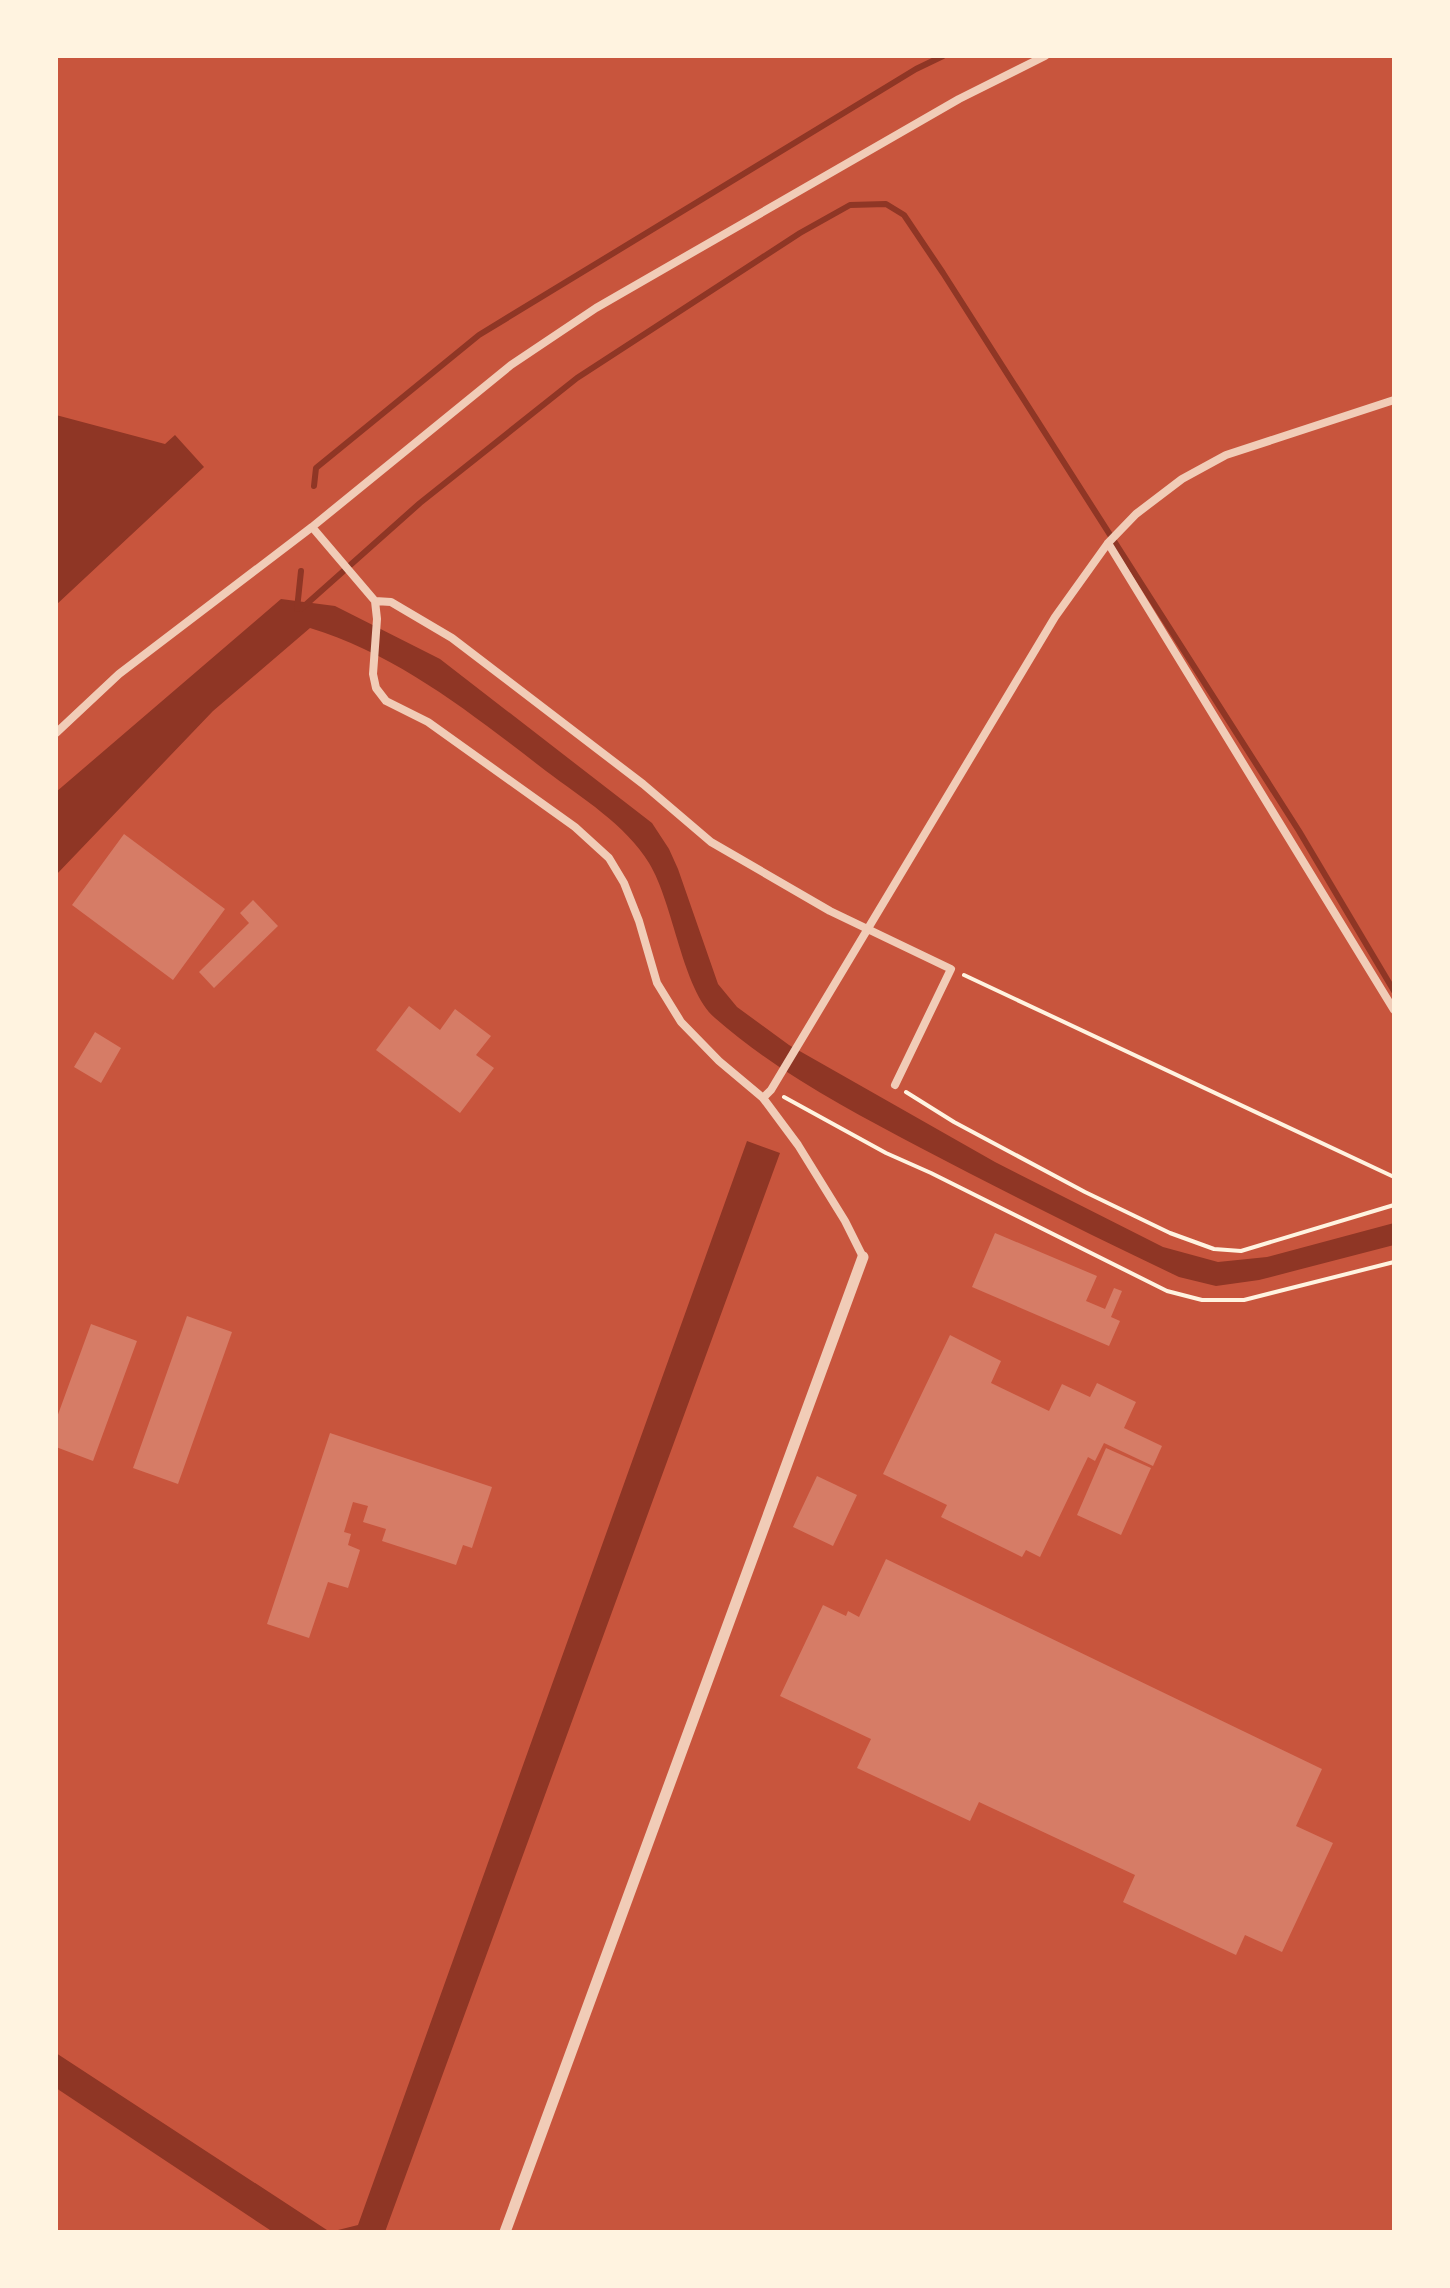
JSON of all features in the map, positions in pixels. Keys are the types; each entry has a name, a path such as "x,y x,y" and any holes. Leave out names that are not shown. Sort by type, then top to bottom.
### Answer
{"street":[{"path":"56,733 119,674 312,527 511,365 596,308 959,99 1029,60 1045,56"},
{"path":"763,1098 807,1032 1055,617 1108,543 1136,514 1182,479 1226,455 1394,400"},
{"path":"312,527 375,601 377,619 373,674 376,688 386,701 428,722 575,827 609,858 624,883 639,921 657,983 681,1022 719,1061 763,1098 798,1145 845,1221 863,1257 505,2232"},
{"path":"1108,543 1394,1010"},
{"path":"375,601 391,602 452,638 643,784 711,842 830,911 951,969 895,1085"}],"path":[{"path":"951,969 1394,1177"},
{"path":"895,1085 954,1122 1085,1192 1170,1233 1214,1249 1241,1251 1394,1205"},
{"path":"771,1090 886,1153 1167,1291 1202,1300 1244,1300 1394,1262"}],"shaded area":[{"path":"56,415 165,444 175,435 204,467 56,605"},
{"path":"281,599 335,606 440,659 652,823 678,869 718,984 737,1007 789,1045 995,1162 1163,1247 1218,1262 1267,1257 1394,1223 1394,1245 1259,1280 1216,1286 1179,1277 840,1104 762,1055 715,1018 704,1005 686,967 658,880 639,849 616,824 491,729 405,670 310,628 213,711 56,875 56,792"},
{"path":"747,1141 780,1153 385,2232 330,2232 358,2225"},
{"path":"56,2053 330,2232 273,2232 56,2088"}],"building":[{"path":"124,834 225,909 173,980 72,905"},
{"path":"253,900 278,926 214,988 199,972 249,923 240,913"},
{"path":"409,1006 440,1030 455,1009 491,1036 476,1055 494,1068 460,1113 376,1050"},
{"path":"95,1032 121,1048 101,1083 74,1067"},
{"path":"995,1233 1097,1276 1086,1301 1105,1309 1114,1288 1122,1291 1111,1317 1120,1321 1109,1346 972,1287"},
{"path":"187,1316 232,1332 178,1484 133,1468"},
{"path":"91,1324 137,1341 93,1461 56,1447 56,1420"},
{"path":"950,1335 1001,1361 991,1383 1049,1411 1062,1384 1090,1397 1097,1383 1136,1402 1124,1428 1162,1446 1153,1466 1104,1443 1095,1461 1088,1457 1040,1557 1026,1550 1022,1557 941,1517 947,1505 883,1474"},
{"path":"330,1433 492,1487 472,1548 463,1545 456,1565 382,1541 386,1529 363,1522 368,1506 353,1502 344,1532 351,1534 348,1545 360,1550 348,1588 328,1582 309,1638 267,1624"},
{"path":"1106,1448 1151,1468 1121,1535 1077,1515"},
{"path":"817,1476 857,1495 833,1546 793,1527"},
{"path":"886,1559 1322,1769 1296,1826 1333,1843 1282,1952 1245,1935 1236,1955 1123,1902 1135,1875 979,1802 970,1821 857,1768 871,1739 780,1696 823,1605 846,1616 848,1611 859,1617"}],"waterway":[{"path":"314,486 316,468 479,335 916,69 943,56"},
{"path":"302,608 420,503 577,378 800,233 850,205 886,204 904,215 943,273 1299,831 1394,991"},
{"path":"297,609 301,571"}]}
